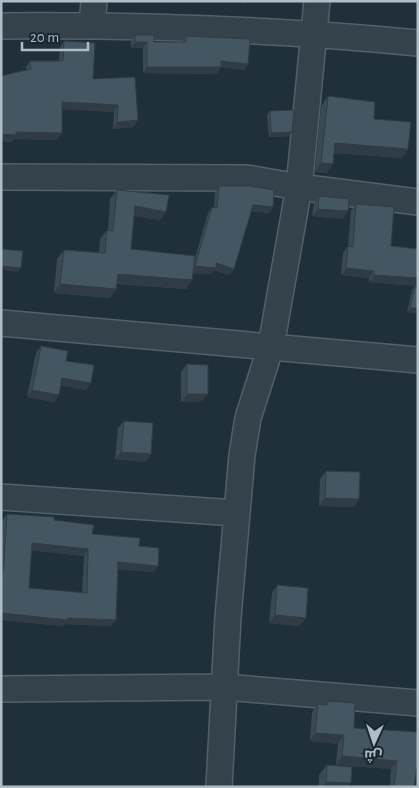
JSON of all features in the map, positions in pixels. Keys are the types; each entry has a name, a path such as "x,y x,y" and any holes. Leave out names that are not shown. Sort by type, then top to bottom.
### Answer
{"street":[{"path":"92,26 94,1"},
{"path":"219,787 236,512 248,418 271,346 300,187 317,1"},
{"path":"1,26 92,26 314,33 418,43"},
{"path":"1,177 213,176 247,178 300,187 418,202"},
{"path":"1,323 418,360"},
{"path":"1,497 236,512"},
{"path":"1,689 224,687 418,703"}],"building":[{"path":"135,35 154,35 154,42 186,42 186,36 250,39 248,64 221,61 221,67 147,67 147,42 135,42"},
{"path":"64,41 95,43 93,79 135,77 138,120 117,122 118,105 62,102 62,133 16,132 16,135 1,134 1,76 31,69 30,61 63,61"},
{"path":"328,96 375,102 374,119 411,122 408,149 335,143 333,164 321,163"},
{"path":"294,110 292,132 271,133 270,111"},
{"path":"219,186 250,186 274,190 273,207 253,205 234,269 216,263 216,268 195,266 212,207 217,208"},
{"path":"117,190 169,195 166,212 135,206 131,249 195,256 192,280 118,274 116,289 60,284 64,250 105,253 107,230 113,231"},
{"path":"319,196 349,199 348,211 318,209"},
{"path":"356,204 394,207 391,246 418,249 418,278 374,275 374,271 346,268 348,246 353,247"},
{"path":"1,249 23,251 21,268 1,266"},
{"path":"415,286 418,287 418,308 410,308"},
{"path":"41,346 68,351 66,361 94,365 91,383 62,378 59,395 32,390"},
{"path":"187,364 208,365 208,394 187,394"},
{"path":"124,421 153,423 151,454 121,452"},
{"path":"326,471 360,472 359,499 325,498"},
{"path":"7,514 54,517 54,520 94,525 92,534 140,538 139,546 159,548 158,566 118,562 116,620 68,618 67,620 1,613 1,583","holes":["32,543 88,549 87,593 29,588"]},
{"path":"277,585 308,588 306,618 275,615"},
{"path":"327,701 355,703 354,728 418,732 418,760 414,787 394,787 397,761 342,756 344,735 315,733 318,704 327,705"},
{"path":"327,765 352,767 351,783 326,782"}]}
